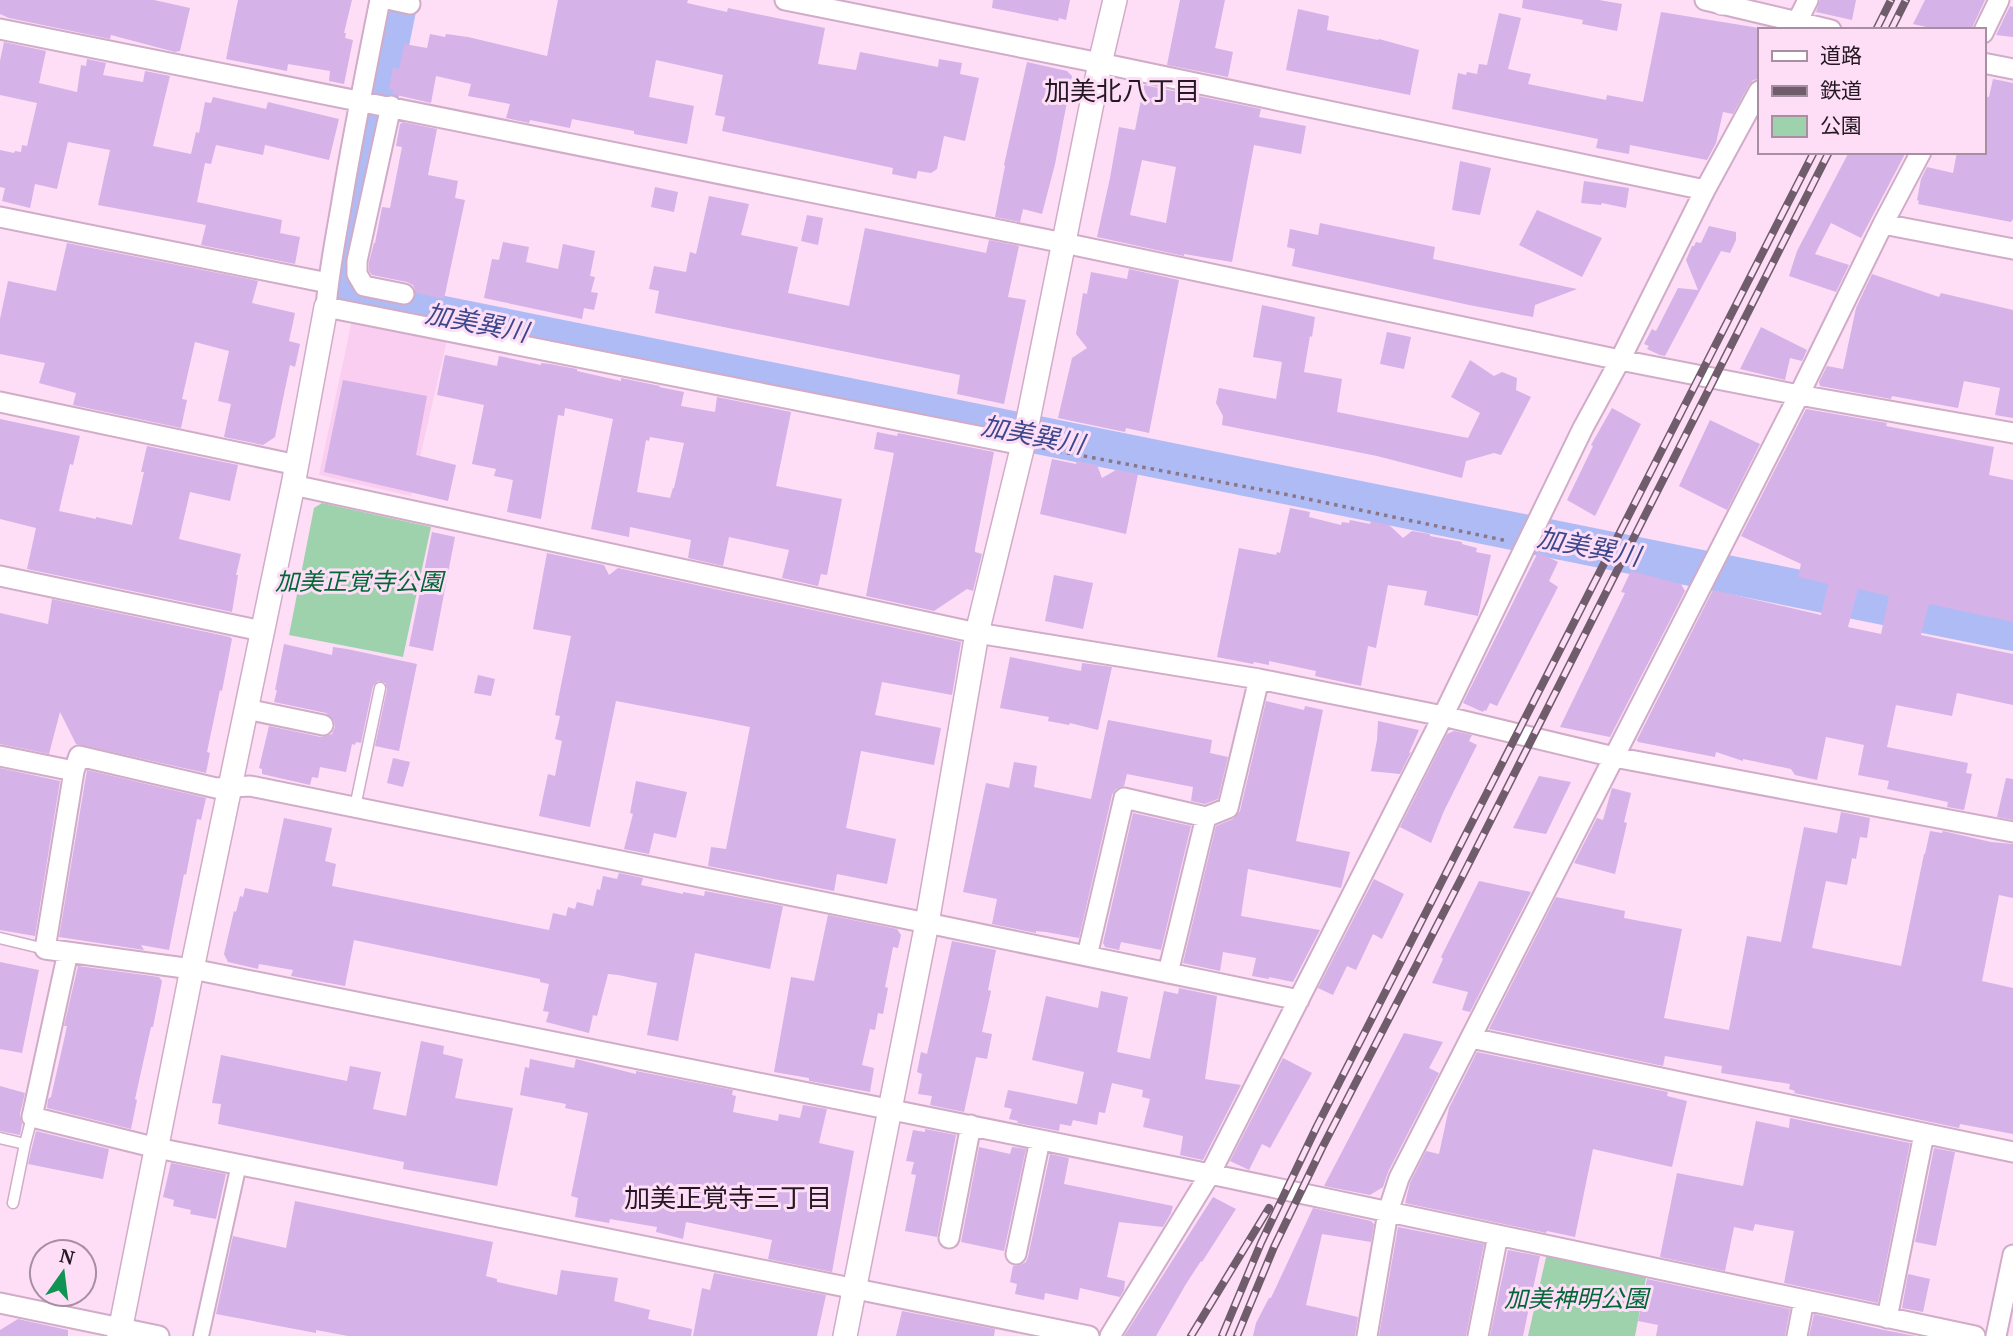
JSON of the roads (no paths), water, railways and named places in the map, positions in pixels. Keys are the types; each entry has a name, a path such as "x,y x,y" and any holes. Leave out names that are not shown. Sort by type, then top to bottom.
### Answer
{"street":[{"path":"120,1332 261,631 295,475 327,307 328,283 346,259 354,220 376,104 380,0"},
{"path":"785,0 1705,190"},
{"path":"845,1336 927,923 977,633 1025,436 1115,0"},
{"path":"1795,26 1808,0"},
{"path":"1985,29 1999,0"},
{"path":"1716,1 1795,26 1812,28"},
{"path":"0,29 1064,243 1799,395 2013,433"},
{"path":"1985,63 2013,69"},
{"path":"1110,1336 1210,1174 1443,716 1583,428 1758,93"},
{"path":"376,104 346,259 364,286 404,294"},
{"path":"1367,1336 1388,1212 1399,1178 1920,154"},
{"path":"0,217 328,283"},
{"path":"1883,224 2013,249"},
{"path":"327,307 1025,436"},
{"path":"0,402 295,475 977,633 1259,679 1443,716 1614,757 2013,832"},
{"path":"0,576 261,631"},
{"path":"1087,956 1124,798 1206,817 1228,808 1259,679"},
{"path":"246,709 323,725"},
{"path":"0,756 74,771"},
{"path":"1299,1000 250,786 216,788 79,756 74,771 45,949 192,969 971,1125 1975,1336"},
{"path":"1168,973 1206,817"},
{"path":"68,952 32,1117 157,1148 1089,1336"},
{"path":"1471,1038 2013,1152"},
{"path":"949,1238 971,1125"},
{"path":"1887,1318 1924,1133"},
{"path":"1016,1254 1040,1139"},
{"path":"201,1336 239,1164"},
{"path":"1478,1336 1498,1235"},
{"path":"1996,1336 2013,1255"},
{"path":"1797,1336 1804,1300"},
{"path":"0,1303 120,1332 159,1336"}],"lane":[{"path":"355,807 380,688"},
{"path":"0,938 45,949"},
{"path":"13,1202 32,1117"},
{"path":"0,1138 24,1144"}],"waterway":[{"name":"加美巽川","path":"399,0 342,280 354,297 2013,632"}],"railway":[{"path":"1877,28 1891,0"},
{"path":"1892,28 1906,0"},
{"path":"1222,1336 1261,1243 1317,1126 1813,154"},
{"path":"1237,1336 1274,1247 1322,1148 1828,154"},
{"path":"1191,1336 1269,1208"}],"district":[{"name":"加美北八丁目","path":"1122,90"},
{"name":"加美正覚寺三丁目","path":"728,1197"}],"park label":[{"name":"加美正覚寺公園","path":"359,581"},
{"name":"加美神明公園","path":"1576,1298"}]}
